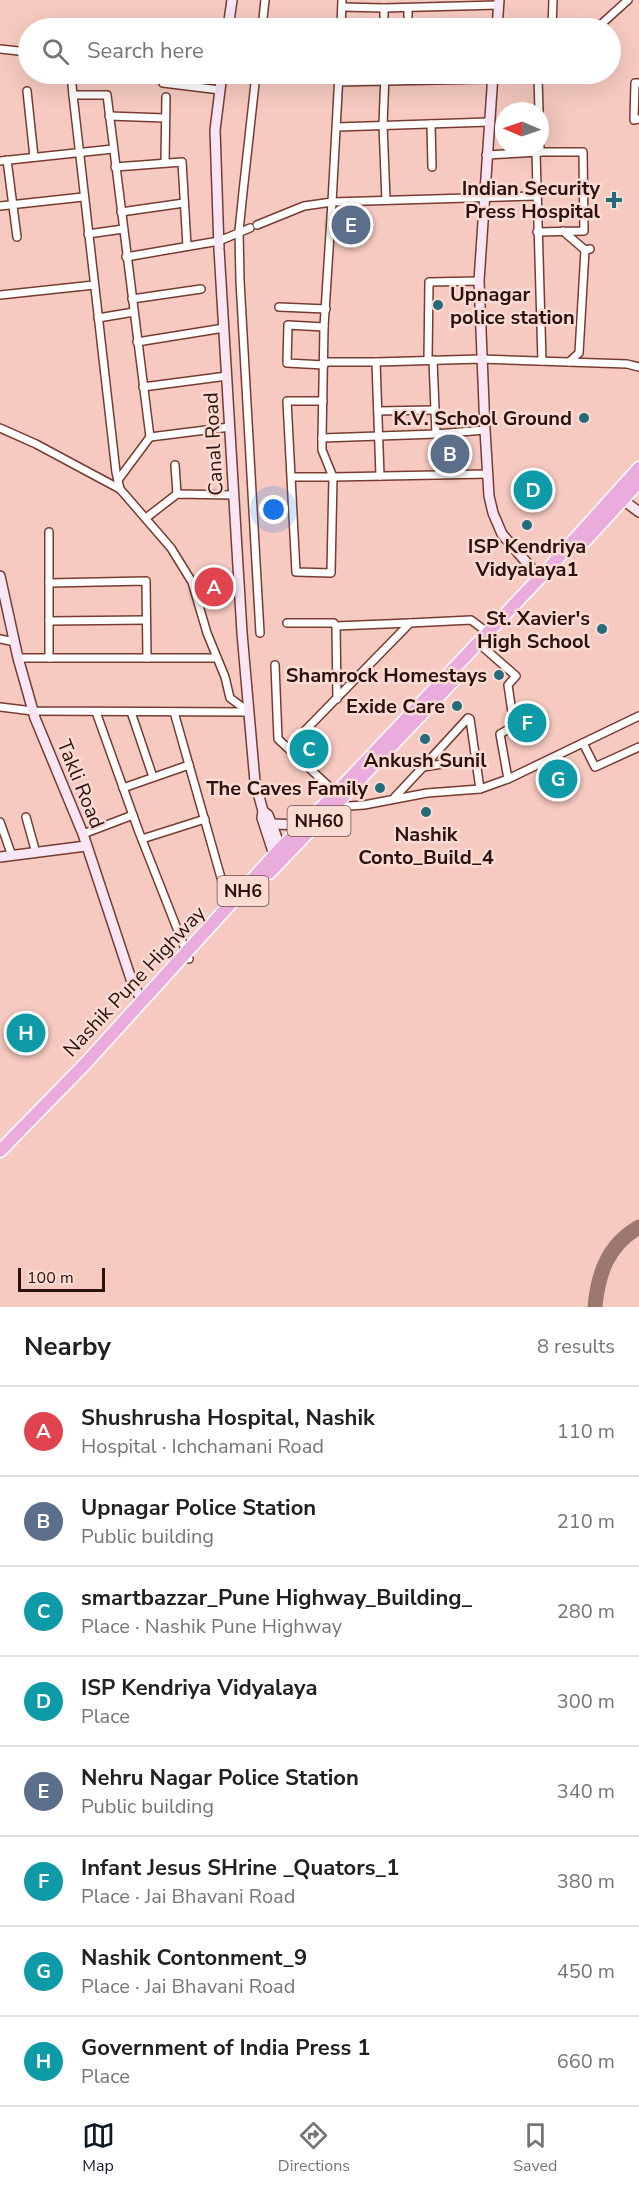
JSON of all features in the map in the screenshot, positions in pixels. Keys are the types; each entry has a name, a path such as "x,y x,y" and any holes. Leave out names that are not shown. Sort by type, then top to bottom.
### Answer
{"highway":[{"name":"Nashik Pune Highway","path":"0,1151 85,1064 142,1001 188,956 229,906 333,807 484,648 620,497 639,468"},
{"name":"Nashik Pune Highway","path":"0,1160 98,1058 279,857 304,825 540,578 620,497 639,482"}],"street":[{"path":"229,18 232,0"},
{"path":"263,18 265,0"},
{"path":"552,18 553,0"},
{"path":"608,18 628,0"},
{"path":"342,4 384,8 404,5 498,3 497,18"},
{"path":"384,8 384,18"},
{"path":"0,48 18,51"},
{"path":"639,83 635,83 634,120 639,119"},
{"path":"72,84 83,197 120,489"},
{"path":"171,84 220,90"},
{"name":"Canal Road","path":"221,84 215,130 219,241 249,712 255,782 263,811 262,818 279,857"},
{"path":"255,84 239,231 260,633"},
{"path":"323,401 287,401 296,572 331,573 333,477 322,450 322,438 323,401 324,363 324,327 339,84"},
{"path":"385,84 386,200"},
{"path":"492,84 479,281 484,430 488,474 493,513 502,534 540,578"},
{"path":"538,84 539,102"},
{"path":"27,91 34,157"},
{"path":"73,95 107,95 150,437 118,480"},
{"path":"165,163 166,97"},
{"path":"110,116 165,118"},
{"path":"337,127 489,122"},
{"path":"432,124 432,167"},
{"path":"17,237 4,161 113,149"},
{"path":"537,232 584,231 583,152 549,151"},
{"path":"486,155 495,154"},
{"path":"538,156 536,196 542,361"},
{"path":"115,167 182,162 187,246"},
{"path":"126,256 219,241 304,206 332,202 536,196"},
{"path":"0,206 83,197"},
{"path":"121,212 184,203"},
{"path":"88,234 123,229"},
{"path":"563,231 587,249 579,353 569,362"},
{"path":"436,434 430,360 429,282 479,281"},
{"path":"0,295 94,285"},
{"path":"132,299 201,289"},
{"path":"279,307 326,309"},
{"path":"98,318 134,312"},
{"path":"324,327 288,325 286,363 376,363 481,359 627,364 639,367"},
{"path":"138,342 224,328"},
{"path":"376,363 380,476"},
{"path":"143,387 227,376"},
{"path":"378,411 435,410"},
{"path":"150,437 230,427"},
{"path":"0,428 36,444 120,489 146,518 171,548 192,582 230,698 249,712"},
{"path":"322,438 484,430"},
{"path":"175,465 177,494"},
{"path":"292,477 488,474"},
{"path":"146,518 177,494 234,495"},
{"path":"620,497 639,512"},
{"path":"49,532 49,658"},
{"name":"Takli Road","path":"0,576 2,597 33,711 83,834 132,982 142,1001"},
{"path":"49,583 146,581 147,658"},
{"path":"287,623 334,623 336,626 471,620 488,633"},
{"path":"49,621 147,621"},
{"path":"288,748 410,623"},
{"path":"336,626 336,699"},
{"path":"0,639 15,642"},
{"path":"484,648 516,676 508,685 514,726 500,734 508,778"},
{"path":"18,658 217,658"},
{"path":"275,665 278,739 336,793"},
{"path":"0,707 33,711 249,712"},
{"path":"96,712 188,956"},
{"path":"131,712 153,777"},
{"path":"174,712 229,906"},
{"path":"333,807 364,805 427,793 480,789 639,716"},
{"path":"394,798 465,718 470,719 480,789"},
{"path":"583,743 595,767 639,747"},
{"path":"423,767 475,759"},
{"path":"123,788 189,765"},
{"name":"Canal Road","path":"263,811 268,815 272,824 279,857"},
{"path":"83,834 133,815"},
{"path":"26,817 36,853"},
{"path":"142,839 205,819"},
{"path":"0,822 12,856"},
{"path":"272,824 304,825"},
{"path":"0,857 86,846"}],"taxiway":[{"path":"595,1307 596,1295 606,1261 619,1242 639,1227"}],"place":[{"name":"Indian Security Press Hospital","path":"614,200"},
{"name":"Nehru Nagar Police Station","path":"351,225"},
{"name":"Upnagar police station","path":"438,305"},
{"name":"K.V. School Ground","path":"584,418"},
{"name":"Upnagar Police Station","path":"450,454"},
{"name":"ISP Kendriya Vidyalaya","path":"533,490"},
{"name":"ISP Kendriya Vidyalaya1","path":"527,525"},
{"name":"Shushrusha Hospital, Nashik","path":"214,587"},
{"name":"St. Xavier's High School","path":"602,629"},
{"name":"Shamrock Homestays","path":"499,675"},
{"name":"Exide Care","path":"457,706"},
{"name":"Infant Jesus SHrine _Quators_1","path":"527,723"},
{"name":"Ankush Sunil","path":"425,739"},
{"name":"smartbazzar_Pune Highway_Building_","path":"309,749"},
{"name":"Nashik Contonment_9","path":"558,779"},
{"name":"The Caves Family","path":"380,788"},
{"name":"Nashik Conto_Build_4","path":"426,812"},
{"name":"Government of India Press 1","path":"26,1033"}]}
